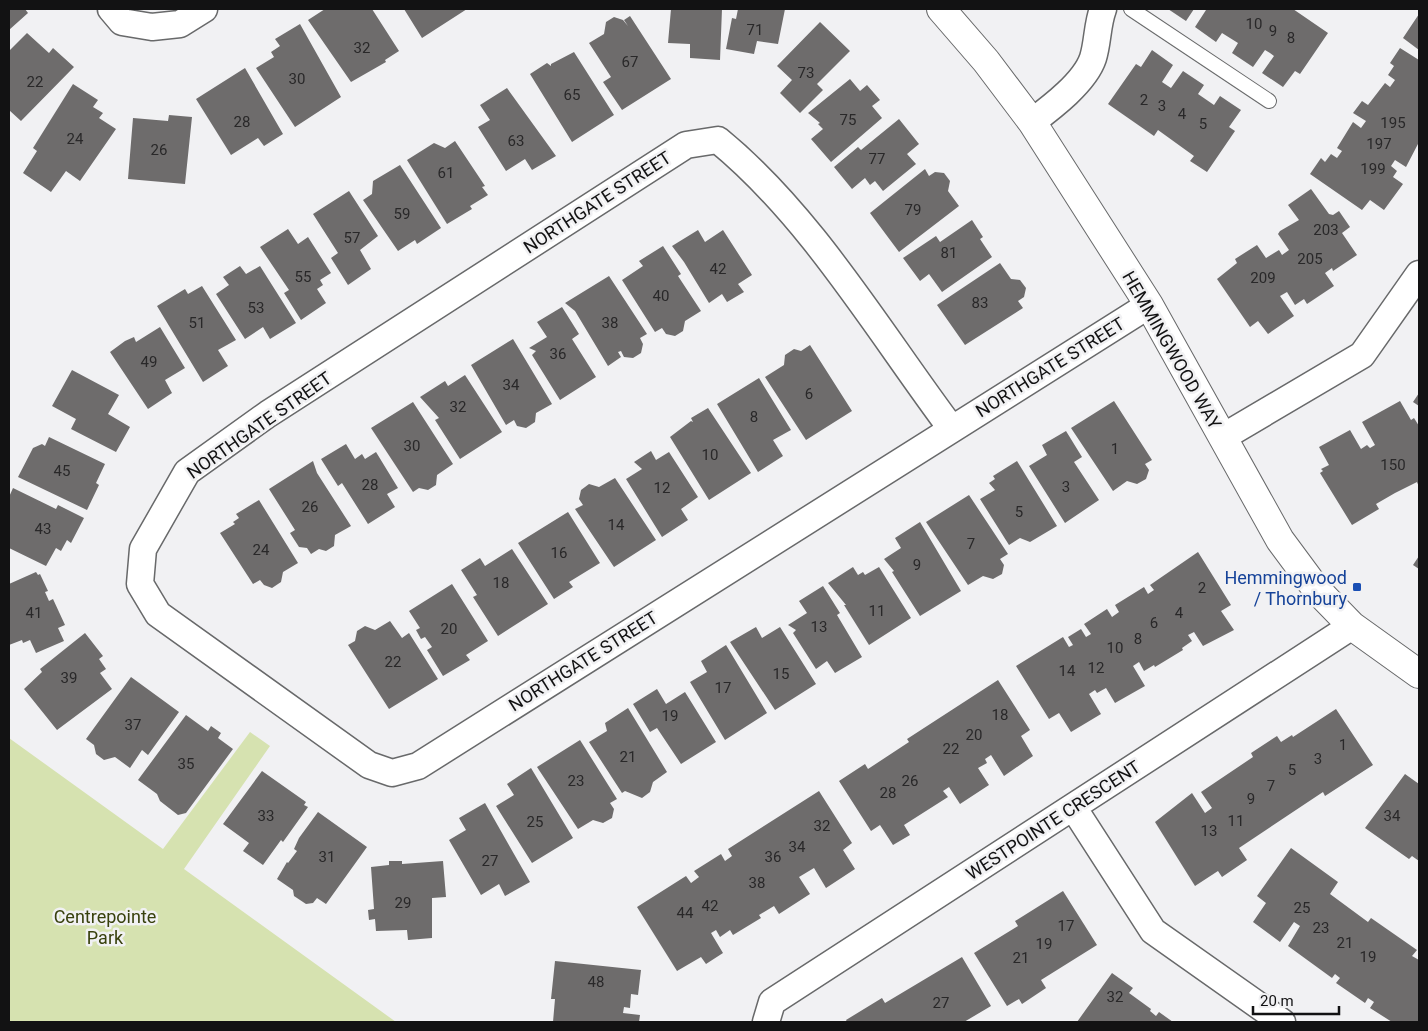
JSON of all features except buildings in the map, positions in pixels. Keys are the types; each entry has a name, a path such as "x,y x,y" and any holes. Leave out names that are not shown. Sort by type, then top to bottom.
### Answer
{"street":[{"path":"111,9 122,22 152,27 180,24 204,9"},
{"name":"HEMMINGWOOD WAY","path":"941,9 986,61 1032,122 1149,305 1280,540 1317,590 1352,626 1419,674"},
{"path":"1032,122 1069,93 1092,59 1097,24 1102,9"},
{"name":"NORTHGATE STREET","path":"951,428 813,238 747,164 718,140 686,145 268,414 187,472 143,549 140,584 158,614 370,764 392,773 418,766 951,428 1149,305"},
{"path":"1223,437 1362,355 1419,274"},
{"name":"WESTPOINTE CRESCENT","path":"766,1022 772,1002 1352,626"},
{"path":"1072,807 1154,930 1282,1022"}],"lane":[{"path":"1131,9 1269,101"}],"green space":[{"name":"Centrepointe Park","path":"250,732 270,746 184,869 396,1022 9,1022 9,738 163,849"}],"place":[{"name":"Hemmingwood / Thornbury","path":"1357,587"}]}
